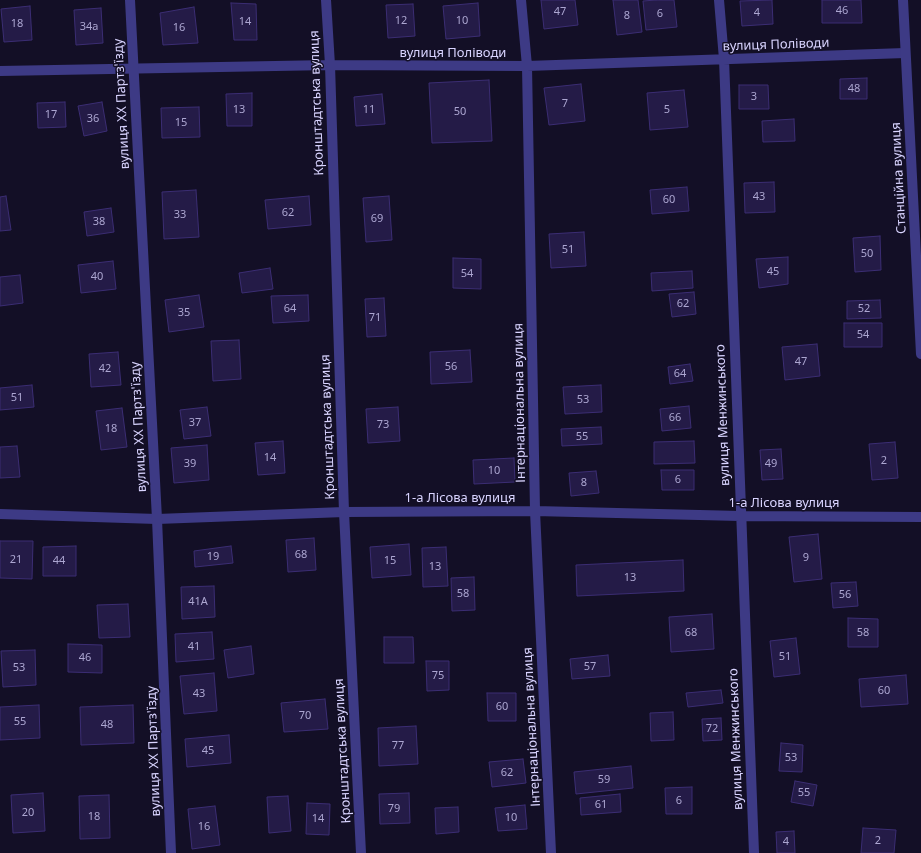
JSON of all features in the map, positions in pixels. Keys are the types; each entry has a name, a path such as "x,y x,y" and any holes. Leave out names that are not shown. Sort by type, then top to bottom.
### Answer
{"street":[{"name":"вулиця XX Партз'їзду","path":"130,0 157,519 171,853"},
{"name":"Кронштадтська вулиця","path":"326,0 330,65 344,512 361,853"},
{"name":"Інтернаціональна вулиця","path":"521,0 527,66 534,511 551,853"},
{"name":"вулиця Менжинського","path":"719,0 724,59 740,516 754,853"},
{"name":"Станційна вулиця","path":"902,0 921,354"},
{"name":"вулиця Поліводи","path":"0,71 330,65 527,66 905,54"},
{"name":"1-а Лісова вулиця","path":"0,514 157,519 344,512 534,511 740,516 921,517"}],"building":[{"path":"541,0 575,0 578,25 544,29"},
{"path":"613,0 638,0 642,32 617,35"},
{"path":"674,0 677,27 646,30 643,1"},
{"path":"772,0 773,24 742,26 740,1"},
{"path":"822,0 861,0 862,23 822,23"},
{"path":"231,3 256,4 257,40 234,40"},
{"path":"478,3 480,36 446,39 443,6"},
{"path":"413,4 415,36 388,38 386,5"},
{"path":"30,6 32,40 4,42 1,9"},
{"path":"194,7 198,43 163,45 160,13"},
{"path":"101,8 103,43 76,45 74,10"},
{"path":"867,78 867,99 840,99 840,79"},
{"path":"489,80 492,141 432,143 429,83"},
{"path":"581,84 585,121 549,125 544,88"},
{"path":"739,85 768,85 769,109 739,109"},
{"path":"684,90 688,127 650,130 647,93"},
{"path":"252,93 252,126 227,126 226,94"},
{"path":"382,94 385,124 356,126 354,97"},
{"path":"65,102 66,127 38,128 37,103"},
{"path":"102,102 107,131 84,136 78,106"},
{"path":"199,107 200,137 162,138 161,108"},
{"path":"794,119 795,141 763,142 762,121"},
{"path":"774,182 775,212 745,213 744,183"},
{"path":"687,187 689,211 652,214 650,190"},
{"path":"196,190 199,237 164,239 162,192"},
{"path":"6,196 11,230 0,231 0,197"},
{"path":"309,196 311,225 268,229 265,200"},
{"path":"389,196 392,240 366,242 363,198"},
{"path":"111,208 114,232 87,236 84,212"},
{"path":"584,232 586,266 551,268 549,234"},
{"path":"880,236 881,270 855,272 853,238"},
{"path":"788,257 788,284 759,288 756,259"},
{"path":"453,258 481,259 481,289 453,288"},
{"path":"113,261 116,289 81,293 78,265"},
{"path":"270,268 273,289 242,293 239,273"},
{"path":"692,271 693,288 652,291 651,273"},
{"path":"20,275 23,303 0,306 0,277"},
{"path":"694,292 696,314 672,317 669,294"},
{"path":"199,295 204,327 169,332 165,300"},
{"path":"308,295 309,321 273,323 271,296"},
{"path":"384,298 386,336 367,337 365,299"},
{"path":"880,300 881,318 847,319 847,301"},
{"path":"844,323 882,323 882,347 844,347"},
{"path":"239,340 241,379 213,381 211,341"},
{"path":"817,344 820,376 785,380 782,347"},
{"path":"470,350 472,382 431,384 430,352"},
{"path":"118,352 121,385 91,387 89,354"},
{"path":"690,364 693,381 670,384 668,367"},
{"path":"32,385 34,407 0,410 0,388"},
{"path":"601,385 602,412 565,414 563,387"},
{"path":"689,406 691,428 662,431 660,409"},
{"path":"207,407 211,436 184,439 180,410"},
{"path":"398,407 400,441 368,443 366,409"},
{"path":"122,408 127,447 101,450 96,411"},
{"path":"601,427 602,444 562,446 561,429"},
{"path":"283,441 285,473 258,475 255,443"},
{"path":"694,441 695,463 654,464 654,442"},
{"path":"895,442 898,478 872,480 869,444"},
{"path":"207,445 209,480 174,483 171,448"},
{"path":"17,446 20,477 0,478 0,447"},
{"path":"781,449 783,479 762,480 760,450"},
{"path":"514,458 515,482 474,484 473,460"},
{"path":"661,470 694,470 694,490 662,490"},
{"path":"596,471 599,493 571,496 569,473"},
{"path":"818,534 822,579 794,582 789,537"},
{"path":"314,538 316,570 288,572 286,540"},
{"path":"0,541 33,541 32,579 0,578"},
{"path":"409,544 411,575 372,578 370,547"},
{"path":"76,546 76,576 43,576 43,547"},
{"path":"231,546 233,563 195,567 194,551"},
{"path":"446,547 448,586 423,587 422,548"},
{"path":"683,560 684,591 577,596 576,565"},
{"path":"474,577 475,610 452,611 451,578"},
{"path":"856,582 858,606 833,608 831,583"},
{"path":"214,586 215,617 182,619 181,587"},
{"path":"128,604 130,637 99,638 97,605"},
{"path":"712,614 714,649 671,652 669,617"},
{"path":"848,618 878,619 878,647 848,647"},
{"path":"212,632 214,659 176,662 175,634"},
{"path":"384,637 413,637 414,663 384,663"},
{"path":"796,638 800,674 774,677 770,641"},
{"path":"68,644 102,645 102,673 68,672"},
{"path":"251,646 254,674 228,678 224,650"},
{"path":"35,650 36,685 3,687 1,651"},
{"path":"608,655 610,676 572,679 570,659"},
{"path":"426,661 449,661 449,690 427,691"},
{"path":"214,673 217,711 184,714 180,676"},
{"path":"906,675 908,704 861,707 859,679"},
{"path":"721,690 723,703 688,707 686,693"},
{"path":"487,693 516,693 516,721 488,721"},
{"path":"325,699 328,729 284,732 281,703"},
{"path":"39,705 40,738 0,740 0,707"},
{"path":"133,705 134,743 81,745 80,707"},
{"path":"673,712 674,740 651,741 650,713"},
{"path":"721,718 722,740 703,741 702,719"},
{"path":"416,726 418,764 379,766 378,728"},
{"path":"229,735 231,763 187,767 185,739"},
{"path":"781,743 803,745 802,772 779,771"},
{"path":"523,759 526,783 492,787 489,762"},
{"path":"631,766 633,788 576,794 574,772"},
{"path":"795,781 817,785 813,806 791,802"},
{"path":"692,787 692,814 666,814 665,788"},
{"path":"43,793 45,831 13,833 11,795"},
{"path":"409,793 410,823 380,824 379,794"},
{"path":"620,794 621,812 581,815 580,798"},
{"path":"109,795 110,838 80,839 79,796"},
{"path":"288,796 291,831 269,833 267,797"},
{"path":"307,803 330,804 329,835 306,834"},
{"path":"525,805 527,829 498,831 495,808"},
{"path":"215,806 220,845 192,849 188,809"},
{"path":"458,807 459,832 436,834 435,808"},
{"path":"863,828 896,830 894,853 861,853"},
{"path":"794,831 795,853 777,853 776,832"}]}
